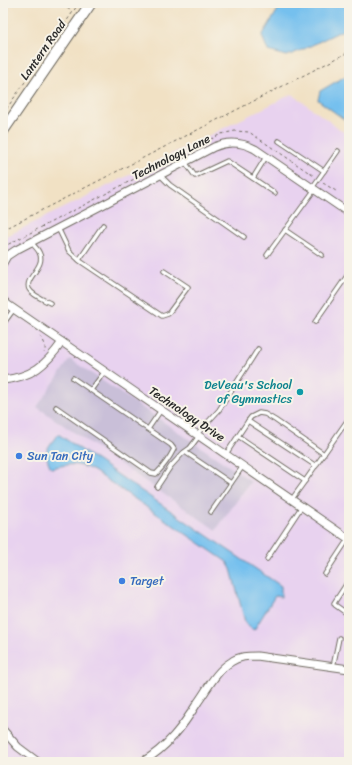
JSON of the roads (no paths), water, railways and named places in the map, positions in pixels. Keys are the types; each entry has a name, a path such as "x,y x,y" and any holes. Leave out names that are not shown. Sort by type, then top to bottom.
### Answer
{"street":[{"name":"Lantern Road","path":"3,131 91,3"},
{"name":"Technology Lane","path":"3,263 7,256 31,242 185,162 217,146 228,143 246,145 266,156 349,213"},
{"path":"3,300 13,308"},
{"name":"Technology Drive","path":"13,308 349,538"},
{"path":"3,380 21,377 37,370 48,361 62,342"},
{"path":"142,762 158,752 173,738 225,666 240,657 253,656 349,670"},
{"path":"3,730 18,747 38,762"}],"lane":[{"path":"279,141 324,171"},
{"path":"267,255 338,151"},
{"path":"253,178 266,156"},
{"path":"185,162 195,176 227,161 275,193"},
{"path":"160,175 170,185 244,237"},
{"path":"79,260 103,226"},
{"path":"58,228 69,251 79,260 162,316 168,314 188,287 164,271"},
{"path":"285,230 322,255"},
{"path":"31,242 39,252 41,259 40,265 28,284 29,289 50,303"},
{"path":"315,322 349,273"},
{"path":"3,324 13,308"},
{"path":"3,331 3,337"},
{"path":"157,487 172,466 186,452 219,410 258,349"},
{"path":"91,390 105,371"},
{"path":"56,407 151,473 156,474 174,449 171,445 73,378"},
{"path":"148,429 161,410"},
{"path":"226,454 250,419 259,413 265,414 324,454"},
{"path":"250,419 316,466"},
{"path":"292,499 348,421"},
{"path":"238,436 305,481"},
{"path":"186,452 231,483"},
{"path":"211,512 243,466"},
{"path":"266,559 302,506"},
{"path":"325,574 349,538"},
{"path":"349,580 334,603 349,615"},
{"path":"333,667 339,638"}],"water":[{"path":"282,3 349,3 349,27 287,56 268,51 262,36"},
{"path":"349,74 349,123 318,100 320,91"},
{"path":"58,434 281,586 281,597 275,596 254,630 245,622 231,569 227,562 94,471 77,465 51,468 48,462 47,450"}],"place":[{"name":"DeVeau's School of Gymnastics","path":"300,392"},
{"name":"Sun Tan City","path":"19,456"},
{"name":"Target","path":"122,581"}]}
